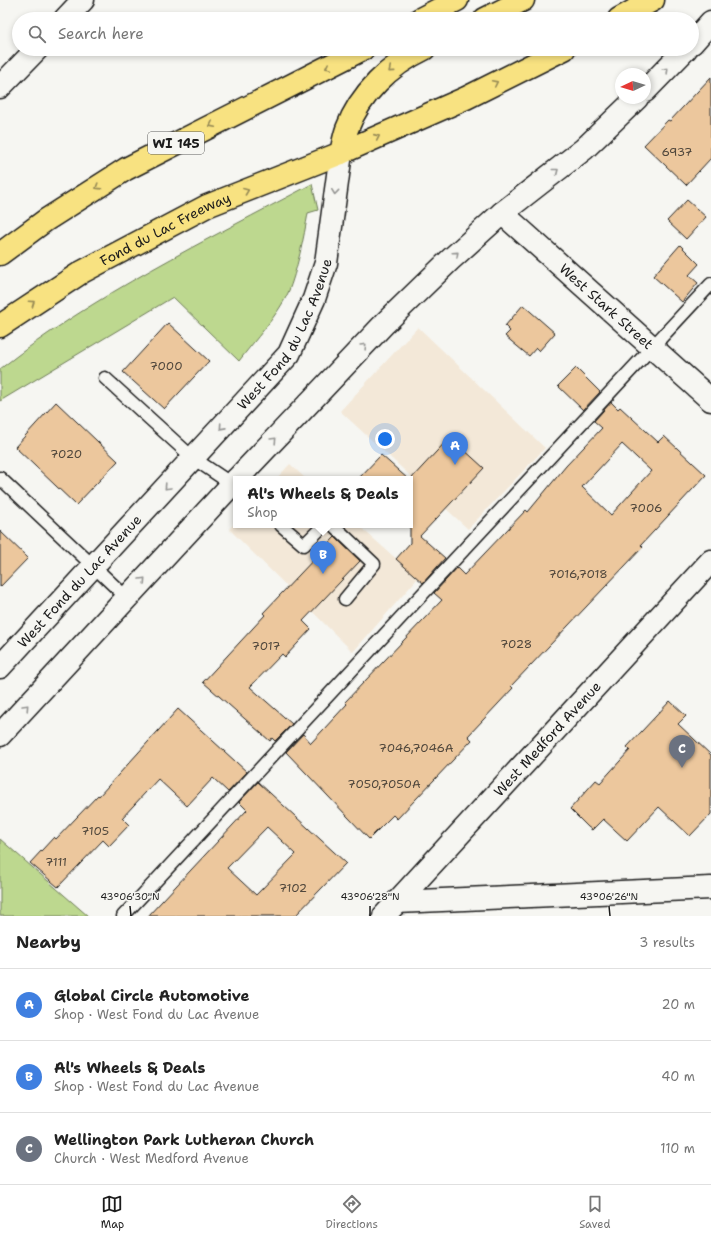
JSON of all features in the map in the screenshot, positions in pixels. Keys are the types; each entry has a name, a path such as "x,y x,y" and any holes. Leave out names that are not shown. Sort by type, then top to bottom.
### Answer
{"main road":[{"path":"434,12 457,0"},
{"path":"499,12 522,0"},
{"path":"632,12 653,0"},
{"name":"WI 145","path":"0,254 46,220 126,169 349,56"},
{"path":"341,153 346,130 355,112 378,81 409,56"},
{"path":"341,153 466,98 550,56"},
{"name":"Fond du Lac Freeway","path":"0,326 82,272 207,206 341,153"}],"street":[{"path":"72,12 84,0"},
{"path":"699,35 711,22"},
{"path":"0,87 30,56"},
{"path":"651,85 679,56"},
{"path":"242,476 385,323 502,212 584,149 631,104"},
{"name":"West Fond du Lac Avenue","path":"0,667 289,354 314,299 326,263 341,153"},
{"name":"West Stark Street","path":"502,212 651,348 711,400"},
{"path":"0,735 233,485"},
{"name":"West Medford Avenue","path":"390,909 711,561"},
{"path":"390,909 711,888"}],"lane":[{"path":"123,916 711,284"},
{"path":"105,378 193,458 233,482"},
{"path":"0,478 127,598"},
{"path":"284,528 304,545 321,528"},
{"path":"336,528 374,564 345,599"}],"shaded area":[{"path":"418,327 545,448 468,529 413,478 413,476 411,476 340,411"},
{"path":"290,464 303,476 279,476"},
{"path":"233,525 233,528 361,528 418,578 353,652 229,529"}],"green space":[{"path":"312,184 318,210 308,213 297,264 288,293 272,319 239,361 173,297 0,401 0,369 36,342 74,316 152,270"},
{"path":"0,839 88,916 0,916"}],"building":[{"path":"711,77 711,158 686,185 644,145 668,120 670,121"},
{"path":"687,200 706,217 686,239 667,221"},
{"path":"680,245 699,264 689,275 698,283 682,302 653,276"},
{"path":"523,305 555,333 539,351 536,348 529,356 505,336 510,331 505,326"},
{"path":"168,323 209,361 164,409 123,372"},
{"path":"576,368 600,392 583,410 558,386"},
{"path":"56,402 118,461 76,505 15,447"},
{"path":"611,402 618,409 620,407 658,442 664,436 706,475 641,545 643,547 511,686 513,688 468,736 472,740 397,819 393,815 369,839 286,752 303,734 311,743 347,704 345,702 442,600 434,593 457,568 464,575 526,510 528,512 566,466 602,428 594,421","holes":["622,444 651,471 611,515 582,487"]},
{"path":"450,437 484,468 420,536 445,558 423,583 396,559 410,543 410,528 413,528 413,477"},
{"path":"381,455 405,476 361,476"},
{"path":"0,531 28,558 0,587"},
{"path":"335,537 360,561 303,621 311,629 285,657 282,654 250,687 292,724 275,741 272,738 270,741 203,682 265,615 263,613"},
{"path":"670,701 686,716 678,724 711,755 711,814 690,836 659,807 627,841 603,819 592,830 570,809 596,780 600,783 630,750 627,747"},
{"path":"178,709 247,772 228,792 213,778 187,806 158,779 122,818 129,825 109,846 103,840 58,887 30,863 54,837 56,839 98,795 99,796"},
{"path":"258,782 346,863 295,916 148,916 247,810 239,802","holes":["267,827 296,854 256,895 227,868"]}],"place":[{"name":"Global Circle Automotive","path":"455,465"},
{"name":"Al's Wheels & Deals","path":"323,574"},
{"name":"Wellington Park Lutheran Church","path":"682,768"}]}
